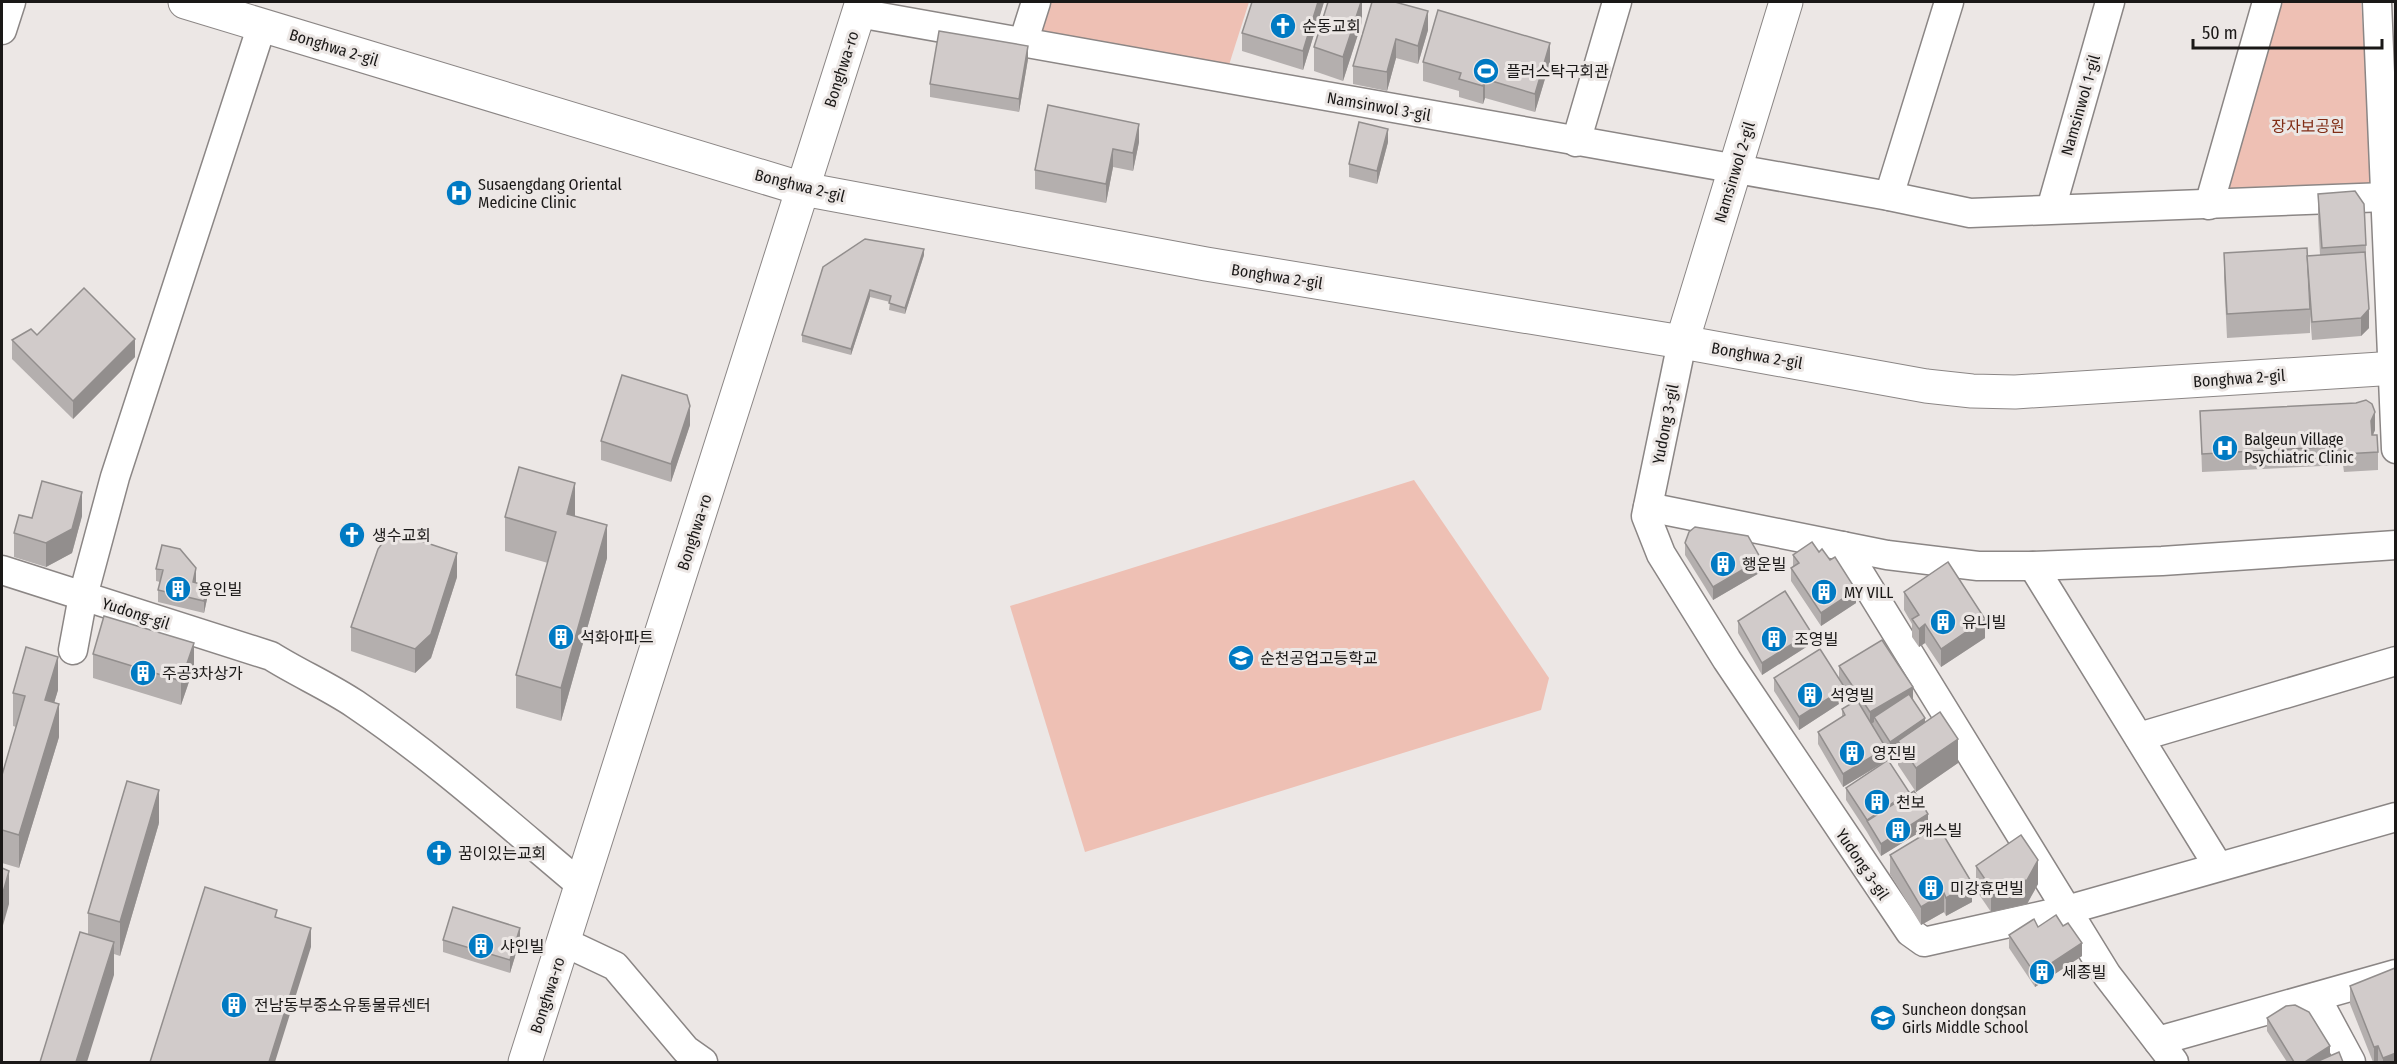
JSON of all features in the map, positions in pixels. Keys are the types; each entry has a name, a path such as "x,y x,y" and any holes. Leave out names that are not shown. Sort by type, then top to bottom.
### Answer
{"street":[{"path":"2,30 11,2"},
{"name":"Bonghwa 2-gil","path":"184,2 803,189 1206,264 1682,342 1926,386 1971,391 2015,392 2394,368"},
{"path":"1023,43 1036,2"},
{"path":"1576,142 1617,2"},
{"name":"Namsinwol 2-gil","path":"1682,342 1786,2"},
{"path":"1889,196 1949,2"},
{"name":"Namsinwol 1-gil","path":"2050,209 2110,2"},
{"path":"2377,2 2396,449"},
{"path":"2209,205 2259,4"},
{"name":"Namsinwol 3-gil","path":"860,7 1023,43 1734,170"},
{"name":"Bonghwa-ro","path":"525,1062 860,7"},
{"path":"73,650 83,596 116,477 262,25"},
{"path":"1734,170 1889,196 1970,213 2386,197"},
{"name":"Yudong 3-gil","path":"1682,342 1647,516 1661,554 1727,660 1910,932 1924,942 2067,910 2396,817"},
{"path":"1648,507 1887,555 1978,566 2162,561 2396,545"},
{"path":"1843,546 2107,975 2166,1052 2316,997 2396,974"},
{"path":"2033,566 2218,866"},
{"name":"Yudong-gil","path":"2,570 271,656 354,703 450,775 581,885"},
{"path":"2139,737 2396,661"},
{"path":"564,942 615,966 686,1050 703,1062"},
{"path":"2316,997 2351,1062"}],"green space":[{"path":"1046,2 1249,2 1228,68 1036,33"},
{"name":"장자보공원","path":"2279,2 2361,2 2374,185 2226,190"},
{"path":"1414,480 1549,678 1541,710 1085,852 1010,606"}],"building":[{"name":"순동교회","path":"1252,2 1318,2 1303,51 1242,33"},
{"path":"1328,2 1361,2 1343,57 1314,47"},
{"path":"1372,2 1395,2 1428,11 1418,46 1396,39 1387,72 1353,66"},
{"name":"플러스탁구회관","path":"1438,10 1550,43 1535,94 1485,79 1483,86 1459,79 1461,73 1423,62"},
{"path":"939,31 1028,46 1019,99 930,84"},
{"path":"1048,105 1139,124 1133,153 1113,149 1106,184 1035,170"},
{"path":"1359,122 1388,129 1377,171 1349,164"},
{"path":"2355,191 2364,204 2366,245 2322,248 2318,194"},
{"path":"865,239 924,249 905,308 889,303 891,296 870,290 851,349 802,335 823,267"},
{"path":"2307,248 2310,309 2227,314 2224,253"},
{"path":"2365,252 2369,309 2361,318 2312,322 2307,256"},
{"path":"84,288 135,339 73,401 12,340 31,329 37,335"},
{"path":"622,375 687,395 690,406 671,464 601,441"},
{"path":"2366,400 2372,404 2375,412 2371,421 2372,435 2377,435 2378,452 2344,454 2343,446 2202,454 2200,411 2356,403"},
{"name":"석화아파트","path":"519,467 575,483 567,514 607,525 561,688 516,675 556,532 505,517"},
{"path":"42,481 82,492 72,529 46,543 14,533 19,515 32,518"},
{"name":"행운빌","path":"1695,527 1748,536 1761,559 1713,587 1685,543 1689,532"},
{"path":"391,531 457,553 431,634 415,649 351,627 378,549"},
{"name":"MY VILL","path":"1812,542 1819,552 1822,549 1830,560 1835,557 1856,590 1821,613 1791,568 1799,563 1793,555"},
{"name":"용인빌","path":"162,545 180,549 196,568 193,582 207,586 204,601 158,590 163,570 156,569"},
{"name":"유니빌","path":"1948,562 1985,619 1941,649 1925,624 1919,629 1912,619 1919,615 1904,592"},
{"name":"조영빌","path":"1785,591 1811,632 1762,663 1738,621"},
{"path":"104,616 194,643 181,681 93,654"},
{"path":"1882,640 1913,687 1870,712 1839,666"},
{"path":"26,647 58,657 45,700 59,704 19,835 2,830 2,775 25,696 13,693"},
{"name":"석영빌","path":"1820,649 1845,688 1799,717 1774,678"},
{"path":"1909,694 1925,718 1890,742 1874,717"},
{"name":"영진빌","path":"1857,700 1886,748 1843,774 1818,732 1845,715 1842,709"},
{"path":"1940,712 1958,739 1916,768 1898,741"},
{"name":"천보","path":"1888,760 1909,792 1867,820 1846,788"},
{"path":"127,781 159,790 120,922 88,913"},
{"path":"1914,791 1928,814 1881,844 1867,821"},
{"name":"미강휴먼빌","path":"1938,826 1972,883 1946,898 1944,893 1921,907 1890,855"},
{"path":"2021,835 2038,860 2027,880 1991,888 1976,866"},
{"path":"2,868 9,871 2,896"},
{"name":"전남동부중소유통물류센터","path":"205,887 277,910 275,917 311,928 269,1062 150,1062"},
{"name":"샤인빌","path":"453,907 520,928 510,960 443,940"},
{"name":"세종빌","path":"2056,915 2063,926 2068,923 2082,943 2035,974 2009,935 2034,919 2038,927"},
{"path":"80,932 114,942 76,1062 40,1062"},
{"path":"2395,968 2396,1053 2383,1058 2378,1046 2374,1047 2350,986"},
{"path":"2295,1005 2309,1012 2330,1046 2305,1062 2294,1062 2267,1018 2286,1006"},
{"path":"2339,1052 2343,1062 2316,1062"}],"place":[{"name":"순동교회","path":"1283,26"},
{"name":"플러스탁구회관","path":"1486,71"},
{"name":"Susaengdang Oriental Medicine Clinic","path":"459,193"},
{"name":"Balgeun Village Psychiatric Clinic","path":"2225,448"},
{"name":"생수교회","path":"352,535"},
{"name":"행운빌","path":"1723,564"},
{"name":"용인빌","path":"178,589"},
{"name":"MY VILL","path":"1824,592"},
{"name":"유니빌","path":"1943,622"},
{"name":"석화아파트","path":"561,637"},
{"name":"조영빌","path":"1774,639"},
{"name":"순천공업고등학교","path":"1241,658"},
{"name":"주공3차상가","path":"143,673"},
{"name":"석영빌","path":"1810,695"},
{"name":"영진빌","path":"1852,753"},
{"name":"천보","path":"1877,802"},
{"name":"캐스빌","path":"1898,830"},
{"name":"꿈이있는교회","path":"439,853"},
{"name":"미강휴먼빌","path":"1931,888"},
{"name":"샤인빌","path":"481,946"},
{"name":"세종빌","path":"2042,972"},
{"name":"전남동부중소유통물류센터","path":"234,1005"},
{"name":"Suncheon dongsan Girls Middle School","path":"1883,1018"}]}
